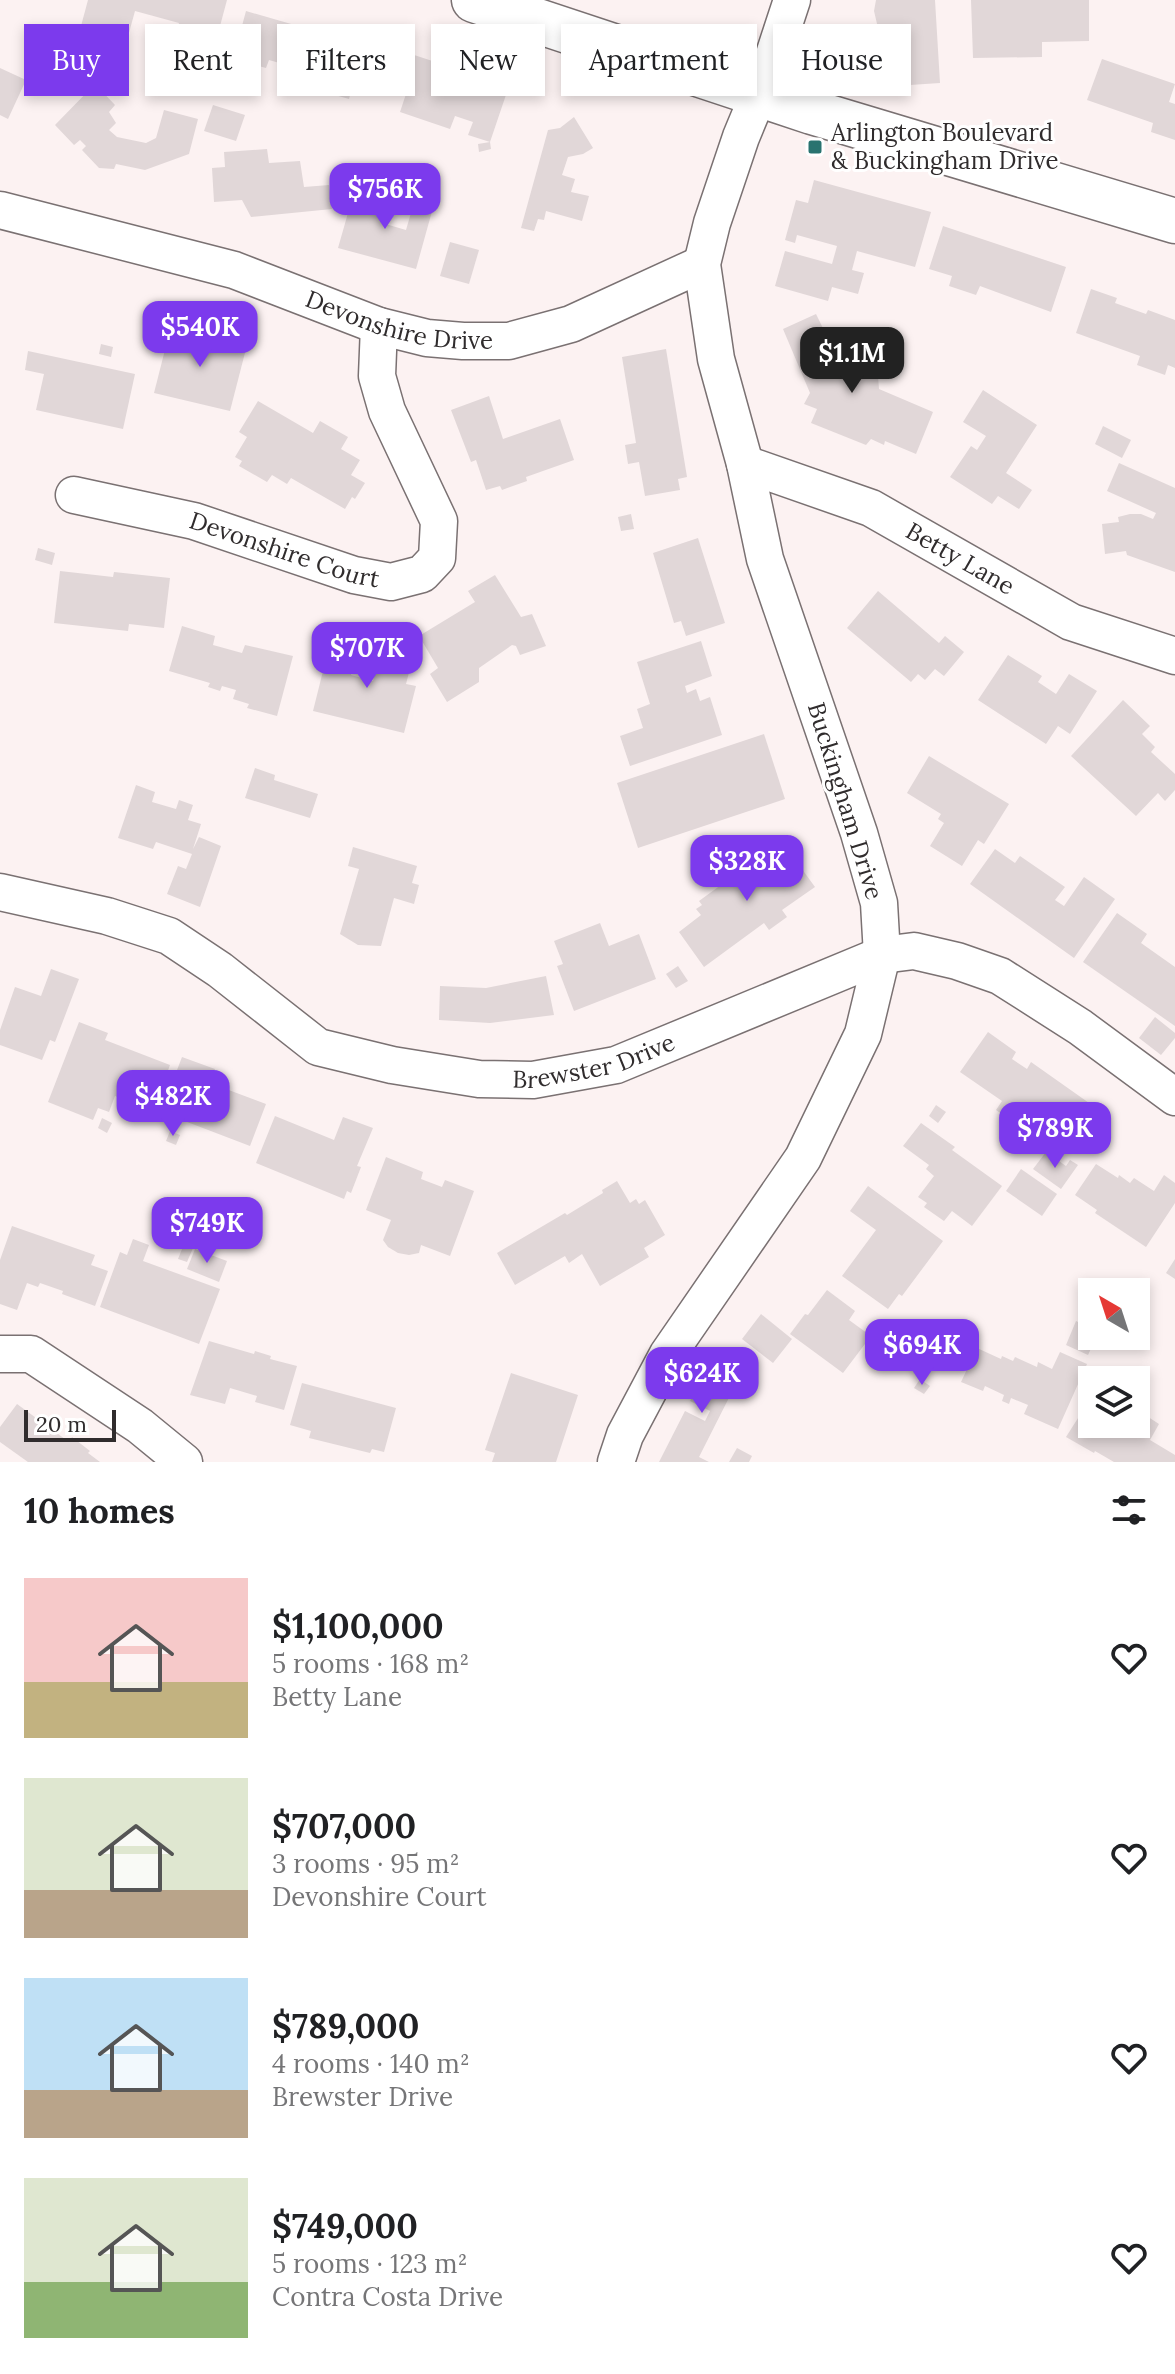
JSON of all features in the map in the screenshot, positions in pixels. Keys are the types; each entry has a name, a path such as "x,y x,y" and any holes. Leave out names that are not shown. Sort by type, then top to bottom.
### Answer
{"main road":[{"path":"474,0 759,94 1175,221"}],"street":[{"name":"Buckingham Drive","path":"616,1462 625,1435 668,1354 803,1158 863,1034 882,955 879,903 863,847 765,559 745,464 716,359 702,264 712,223 741,137 770,67 792,0"},
{"name":"Devonshire Drive","path":"0,210 234,270 379,326 427,338 463,341 509,341 571,324 702,264"},
{"name":"Devonshire Court","path":"74,495 194,521 354,575 391,582 422,574 437,558 439,521 387,411 377,376 379,326"},
{"name":"Betty Lane","path":"745,464 871,508 1071,622 1175,656"},
{"name":"Brewster Drive","path":"0,892 107,916 169,936 220,970 318,1047 392,1065 479,1079 533,1080 616,1065 882,955 914,951 957,961 1000,976 1080,1027 1175,1097"},
{"path":"0,1354 31,1354 140,1426 184,1462"}],"building":[{"path":"88,0 227,0 221,24 179,24 135,11 129,33 129,24 82,24"},
{"path":"876,0 935,0 940,83 911,85 911,24 877,24 874,11"},
{"path":"971,0 1089,0 1089,41 1042,42 1042,57 973,58"},
{"path":"246,11 291,24 277,24 277,62 269,60 266,68 261,67 261,24 242,24"},
{"path":"415,55 431,61 431,96 506,96 490,142 468,135 473,122 455,116 450,129 400,112 405,96 415,96"},
{"path":"1102,59 1175,84 1169,102 1175,104 1175,140 1151,132 1153,123 1087,100"},
{"path":"0,68 24,79 24,84 8,119 0,115"},
{"path":"83,96 106,96 115,105 109,112 116,123 109,130 117,137 146,143 156,138 164,110 198,119 189,154 145,170 116,164 114,169 99,168 82,150 86,146 80,140 74,145 55,125"},
{"path":"213,105 245,115 236,141 204,131"},
{"path":"574,117 593,148 568,157 562,175 575,179 571,192 589,196 582,221 546,211 544,220 538,219 534,231 521,228 548,130 560,128"},
{"path":"490,142 491,149 479,152 478,144"},
{"path":"267,149 269,163 300,161 304,187 329,185 332,209 251,217 242,200 214,202 212,168 225,167 224,152"},
{"path":"814,180 931,212 915,267 857,251 852,270 864,273 858,294 832,287 828,301 775,286 785,251 832,264 837,246 797,235 795,243 785,240 796,200 808,203"},
{"path":"354,192 388,201 382,223 406,230 415,199 434,204 416,269 338,248"},
{"path":"943,226 1066,267 1051,312 980,286 976,295 949,286 952,276 929,269"},
{"path":"450,242 479,250 469,284 440,276"},
{"path":"1091,289 1117,298 1115,303 1175,320 1175,368 1168,365 1165,375 1137,365 1140,356 1076,333"},
{"path":"816,314 843,369 861,375 865,370 878,376 879,389 933,412 916,454 885,441 884,445 871,439 866,445 811,423 817,409 804,404 810,393 783,329"},
{"path":"171,326 247,345 230,411 154,393"},
{"path":"847,327 883,342 873,365 837,349 839,344 835,343 840,329 845,331"},
{"path":"101,344 113,347 111,357 99,354"},
{"path":"666,349 687,477 678,479 680,490 645,496 639,462 628,464 625,445 636,443 622,357"},
{"path":"28,351 135,374 123,429 36,410 44,374 25,370"},
{"path":"983,390 1037,425 1006,473 1032,490 1019,509 998,496 992,504 950,477 971,446 977,450 986,436 963,422"},
{"path":"489,396 503,439 560,419 574,460 526,477 527,481 502,490 500,486 486,490 476,460 471,462 451,410"},
{"path":"258,401 313,433 320,421 348,437 341,449 360,460 351,475 365,483 345,509 291,478 287,484 272,475 267,482 239,466 242,461 235,457 247,437 239,432"},
{"path":"1103,426 1131,440 1122,458 1095,444"},
{"path":"1119,463 1175,488 1175,572 1127,555 1126,551 1105,554 1102,524 1119,522 1118,517 1130,514 1153,519 1156,513 1107,491"},
{"path":"631,514 634,529 621,531 618,517"},
{"path":"698,538 725,623 686,636 681,621 674,623 653,553"},
{"path":"38,548 55,553 52,565 35,560"},
{"path":"60,571 113,577 114,572 170,578 164,628 129,624 128,631 54,623"},
{"path":"495,575 521,617 532,614 546,646 520,655 516,646 512,645 479,668 479,682 447,702 430,674 438,668 419,636 475,602 468,591"},
{"path":"878,591 939,643 945,636 964,652 944,676 935,669 925,680 918,674 911,682 847,628"},
{"path":"182,626 215,636 213,645 242,653 245,645 293,656 277,716 247,708 249,704 233,699 236,690 222,686 220,691 208,687 210,683 169,671"},
{"path":"701,641 712,676 685,686 687,693 696,689 700,701 710,697 722,735 630,766 620,736 643,728 637,709 650,704 637,662"},
{"path":"329,647 356,654 351,675 373,681 380,649 397,650 413,657 406,684 416,686 404,733 313,711"},
{"path":"1008,655 1042,676 1038,682 1056,694 1069,674 1097,691 1070,734 1058,726 1046,744 978,700"},
{"path":"1123,700 1150,726 1142,734 1155,747 1151,752 1175,774 1175,790 1165,801 1158,793 1136,816 1071,756"},
{"path":"764,734 785,799 638,848 617,783"},
{"path":"929,756 1009,804 984,844 978,840 962,866 930,846 944,823 938,819 941,814 907,793"},
{"path":"255,768 275,775 274,780 318,794 310,818 245,798"},
{"path":"136,785 155,792 152,802 176,809 179,800 193,805 188,820 201,824 193,849 199,837 221,846 200,907 167,894 178,866 186,869 192,854 156,842 153,849 118,838"},
{"path":"778,836 815,887 782,910 787,917 769,930 764,923 704,967 679,932 701,915 696,909 702,905 699,901 736,874 742,882 762,869 752,855"},
{"path":"353,847 417,866 412,883 419,885 414,904 394,898 381,946 358,945 340,934 359,869 348,866"},
{"path":"995,849 1015,863 1020,856 1065,887 1055,900 1064,906 1084,877 1115,899 1074,958 970,884"},
{"path":"1117,913 1147,934 1141,943 1175,967 1175,1026 1083,962"},
{"path":"600,923 609,946 639,934 656,979 574,1011 557,966 563,964 554,941"},
{"path":"678,966 688,981 676,988 666,974"},
{"path":"51,969 79,979 55,1042 50,1040 42,1060 0,1045 0,1030 15,987 41,996"},
{"path":"546,976 554,1015 490,1023 439,1020 440,986 486,988"},
{"path":"1155,1017 1175,1033 1175,1038 1161,1055 1139,1038"},
{"path":"79,1022 108,1033 105,1040 170,1065 153,1111 115,1096 109,1112 98,1108 93,1120 48,1102"},
{"path":"988,1032 1016,1052 1012,1059 1027,1069 1031,1062 1099,1110 1076,1144 1060,1133 1049,1148 996,1110 1002,1101 960,1072"},
{"path":"182,1057 215,1069 210,1083 266,1104 250,1146 161,1112"},
{"path":"936,1105 946,1112 938,1123 929,1116"},
{"path":"275,1116 334,1140 343,1117 373,1128 357,1166 361,1167 351,1193 347,1191 344,1199 256,1163"},
{"path":"102,1118 112,1123 107,1133 98,1128"},
{"path":"921,1123 1002,1186 972,1226 952,1211 944,1221 924,1207 927,1203 918,1197 934,1176 926,1169 929,1165 903,1146"},
{"path":"170,1131 180,1135 176,1145 166,1141"},
{"path":"1046,1152 1066,1166 1070,1160 1078,1165 1061,1189 1033,1169"},
{"path":"386,1157 423,1172 421,1179 442,1187 445,1180 474,1191 450,1256 421,1245 419,1253 398,1253 383,1240 391,1220 366,1210"},
{"path":"1096,1164 1118,1178 1119,1175 1130,1183 1134,1178 1154,1191 1164,1175 1175,1183 1175,1203 1146,1247 1095,1213 1097,1210 1075,1195"},
{"path":"1021,1169 1057,1194 1042,1216 1006,1191"},
{"path":"617,1181 630,1203 636,1199 639,1204 645,1200 665,1235 644,1248 649,1257 600,1286 582,1254 569,1263 565,1256 515,1285 497,1253 565,1213 567,1215"},
{"path":"868,1186 943,1241 902,1296 899,1294 888,1309 842,1276 876,1230 850,1211"},
{"path":"12,1226 95,1255 91,1265 108,1271 95,1306 40,1283 38,1287 27,1283 17,1310 0,1304 0,1260"},
{"path":"133,1239 149,1245 143,1261 220,1289 199,1344 100,1307 120,1252 127,1255"},
{"path":"184,1244 193,1248 187,1262 178,1259"},
{"path":"195,1249 227,1261 219,1282 187,1269"},
{"path":"1175,1259 1175,1279 1166,1273"},
{"path":"827,1290 855,1311 849,1320 871,1336 843,1373 790,1334"},
{"path":"761,1314 792,1339 773,1363 742,1339"},
{"path":"1076,1321 1078,1350 1090,1350 1088,1355 1066,1345"},
{"path":"209,1341 254,1354 255,1351 271,1356 270,1359 297,1366 284,1410 255,1402 257,1396 230,1388 225,1404 190,1395"},
{"path":"977,1348 1001,1359 1002,1356 1013,1361 1015,1357 1037,1367 1038,1362 1052,1369 1060,1352 1087,1364 1078,1366 1078,1384 1058,1429 1024,1414 1028,1405 1011,1398 1009,1404 1002,1401 1004,1395 985,1386 983,1391 961,1382"},
{"path":"711,1359 741,1374 699,1457 709,1462 659,1462 685,1411 705,1421 710,1411 690,1401"},
{"path":"511,1373 578,1395 556,1462 492,1462 495,1453 485,1450"},
{"path":"920,1379 930,1386 924,1394 914,1388"},
{"path":"302,1383 396,1408 384,1452 372,1449 370,1453 309,1438 311,1431 290,1425"},
{"path":"17,1404 69,1442 72,1437 100,1462 28,1462 0,1442 0,1427"},
{"path":"1078,1418 1078,1438 1150,1438 1150,1418 1159,1424 1150,1440 1175,1455 1175,1462 1114,1462 1066,1437"},
{"path":"737,1448 752,1456 749,1462 729,1462"}],"place":[{"name":"Arlington Boulevard & Buckingham Drive","path":"815,147"}]}
